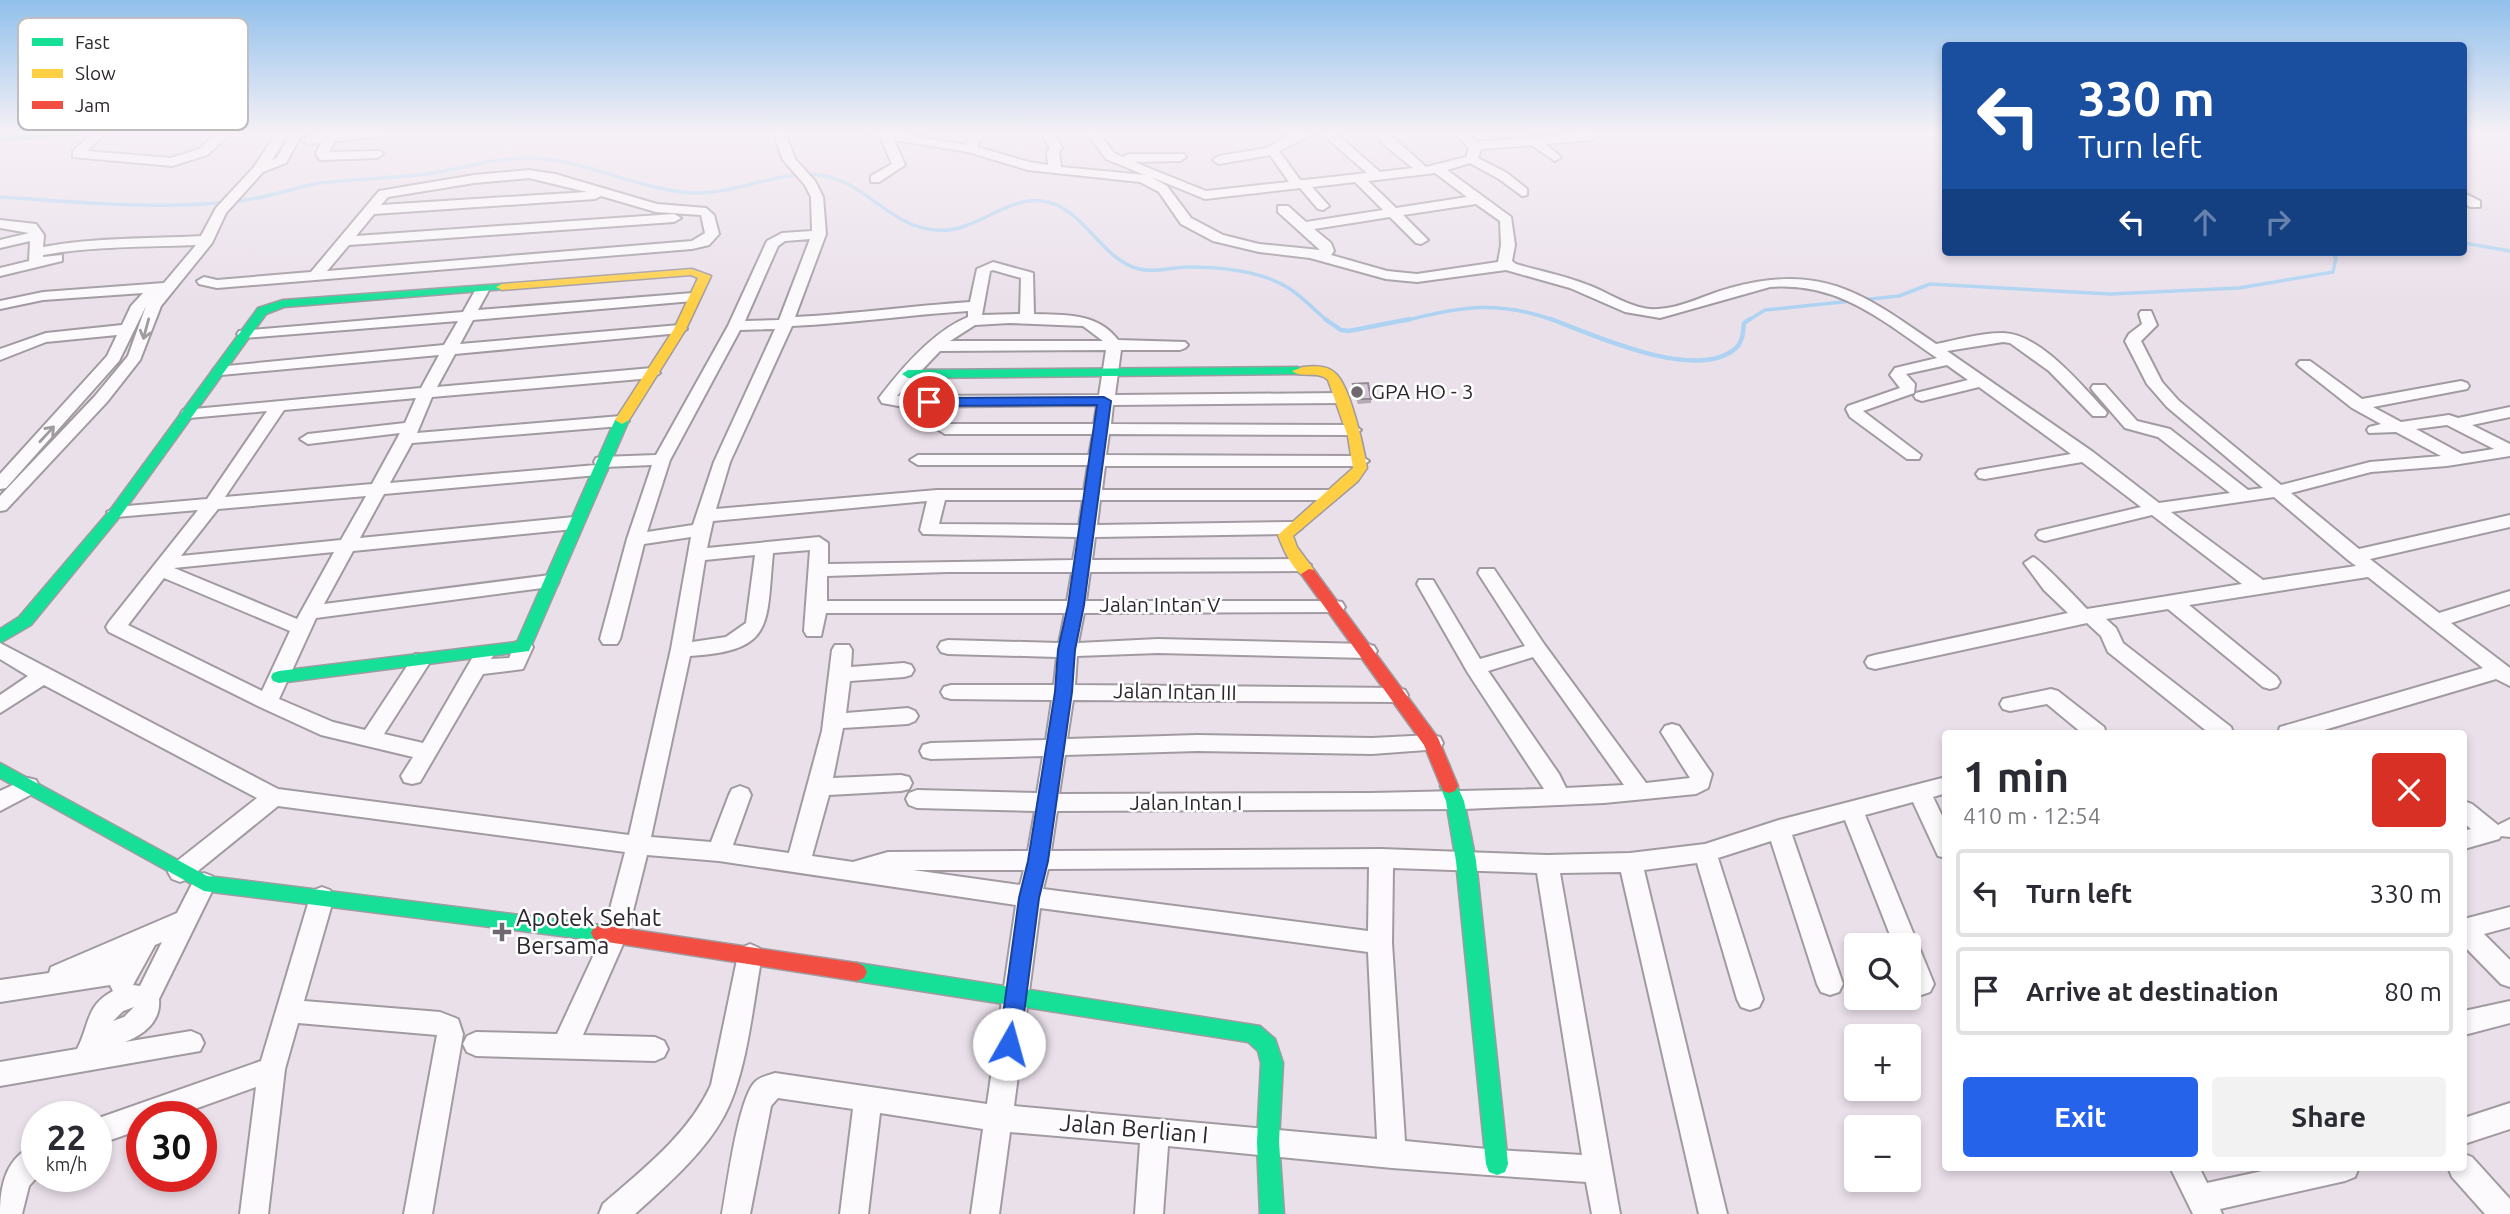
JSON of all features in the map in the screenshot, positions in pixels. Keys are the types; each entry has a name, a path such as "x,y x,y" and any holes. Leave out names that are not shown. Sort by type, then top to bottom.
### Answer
{"street":[{"path":"1,481 114,358 138,306 202,238 218,212 239,189"},
{"path":"319,271 384,194 417,189"},
{"path":"589,189 656,208 701,214"},
{"path":"565,1046 615,935 638,845 681,649 703,523 722,461 785,323 819,234 817,197 813,189"},
{"path":"1166,189 1186,221 1218,238 1259,248 1322,255 1402,278 1508,265 1559,279 1619,305 1650,314 1660,314 1756,287 1786,282 1820,284 1865,305 1983,381 2087,456 2259,587"},
{"path":"1184,189 1205,195 1240,192"},
{"path":"1237,189 1240,192"},
{"path":"1306,189 1323,206"},
{"path":"1369,189 1421,240"},
{"path":"1462,189 1506,220 1508,265"},
{"path":"1518,189 1522,192"},
{"path":"372,210 607,194"},
{"path":"1302,227 1480,199"},
{"path":"1283,209 1326,246 1327,251 1322,255"},
{"path":"346,241 701,214"},
{"path":"0,305 43,296 204,281 217,284 253,277 319,271 692,246 704,242 712,234 701,214"},
{"path":"0,224 25,225 37,235"},
{"path":"610,639 636,539 662,460 735,326 775,241 789,236 819,234"},
{"path":"37,235 37,258"},
{"path":"0,244 37,235"},
{"path":"0,272 37,258 98,246 202,238"},
{"path":"1027,320 1029,278 1023,273 993,266 986,267 974,313 908,373 888,400 1340,398"},
{"path":"0,637 24,621 116,512 262,311 276,305 692,272 702,274 705,278 693,297 680,329 621,421 574,523 516,664 422,659 279,677"},
{"path":"0,506 101,399 135,357 154,305 157,287"},
{"path":"267,702 306,620 409,433 427,391 482,290"},
{"path":"244,334 693,297"},
{"path":"735,326 872,317 898,311 974,313 1027,320 1087,323 1102,330 1114,345 1112,372 1104,401 1093,494 1067,650 1064,692 1038,861 1029,898 985,1214"},
{"path":"2146,314 2150,325 2134,337 2133,341 2155,384 2173,404 2372,570 2504,675"},
{"path":"0,355 43,338 128,329"},
{"path":"221,370 453,347 531,344 680,329"},
{"path":"1933,349 2003,337 2014,339 2039,355 2099,413"},
{"path":"939,346 1180,345"},
{"path":"1913,455 1856,414 1854,409 1908,390 1908,384 1898,375 1900,371 1949,359"},
{"path":"2305,364 2358,405 2459,459"},
{"path":"190,413 652,373"},
{"path":"908,373 1330,373 1353,430 1361,461 1360,468 1353,478 1285,535 1302,565 1433,743 1455,801 1466,862 1497,1164"},
{"path":"1922,396 1983,381"},
{"path":"2358,405 2460,386"},
{"path":"2099,388 2131,425 2164,433 2246,497"},
{"path":"77,401 101,399"},
{"path":"279,405 212,504 116,627 267,702 328,729 428,752"},
{"path":"2457,423 2510,412"},
{"path":"2375,430 2442,419 2457,423 2509,452"},
{"path":"308,439 621,421"},
{"path":"945,429 1353,430"},
{"path":"2045,535 2156,509 2280,491 2370,467 2509,452"},
{"path":"1985,474 2087,456"},
{"path":"116,512 377,490 662,460"},
{"path":"918,460 1361,461"},
{"path":"937,495 929,530 1293,528"},
{"path":"636,539 703,523 937,495 1331,495"},
{"path":"2355,556 2510,521"},
{"path":"164,567 574,523"},
{"path":"697,555 819,543 814,631"},
{"path":"681,649 738,641 752,631 756,624 765,547"},
{"path":"2032,563 2051,586 2109,633 2115,647 2219,730"},
{"path":"819,569 947,565 1302,565"},
{"path":"164,567 306,620 550,581"},
{"path":"1875,662 2170,600 2372,570"},
{"path":"1487,573 1537,649 1642,792"},
{"path":"1426,584 1475,668 1551,780 1558,796"},
{"path":"2435,621 2510,597"},
{"path":"2170,600 2270,682"},
{"name":"Jalan Intan V","path":"817,607 1335,607"},
{"path":"948,647 1067,650 1158,646 1367,650"},
{"path":"1475,668 1537,649"},
{"path":"0,650 43,676 274,797 638,845 719,852 1029,898 1380,943"},
{"path":"798,863 821,787 834,721 842,650"},
{"path":"369,740 422,659"},
{"path":"412,776 480,660"},
{"path":"841,675 904,670"},
{"path":"2299,730 2504,675"},
{"path":"0,705 43,676"},
{"name":"Jalan Intan III","path":"951,692 1398,695"},
{"path":"2010,704 2051,696 2093,730"},
{"path":"834,721 908,716"},
{"name":"Jalan Intan I","path":"917,799 1046,803 1455,801 1642,792 1696,786 1702,774 1672,732"},
{"path":"931,751 1197,743 1372,746 1433,743"},
{"path":"0,770 204,883 615,935 1253,1033 1267,1046 1272,1063 1268,1142 1272,1214"},
{"path":"821,787 901,783"},
{"path":"0,802 28,786"},
{"path":"853,871 888,861 1381,858 1548,864 1630,862 1705,852 1779,829 1942,786"},
{"path":"1920,792 1942,840"},
{"path":"719,852 740,795"},
{"path":"180,872 274,797"},
{"path":"1852,810 1901,933"},
{"path":"2467,813 2491,833 2467,839"},
{"path":"1779,829 1830,984"},
{"path":"1705,852 1750,999"},
{"path":"1381,858 1380,943 1392,1155"},
{"path":"1630,862 1713,1214"},
{"path":"1548,864 1606,1214"},
{"path":"121,1054 134,1025 147,1010 146,999 204,883"},
{"path":"254,1214 272,1069 322,897"},
{"path":"2467,929 2510,917"},
{"path":"33,986 184,921"},
{"path":"2467,933 2510,976"},
{"path":"86,1059 101,1030 100,1018 113,1004 126,972 146,938"},
{"path":"613,1214 667,1167 714,1108 724,1085 729,1049 750,955"},
{"path":"0,991 126,972"},
{"path":"113,1004 132,996 146,999"},
{"path":"288,1011 449,1027 450,1034 418,1214"},
{"path":"2467,1022 2510,1012"},
{"path":"101,1030 115,1033 134,1025"},
{"path":"0,1074 191,1043"},
{"path":"475,1044 655,1049"},
{"path":"112,1126 272,1069"},
{"name":"Jalan Berlian I","path":"736,1214 758,1102 765,1091 775,1085 868,1101 1000,1117 1392,1155 1598,1170"},
{"path":"854,1214 868,1101"},
{"path":"2467,1129 2510,1116"},
{"path":"1149,1214 1155,1131"},
{"path":"2186,1171 2204,1206 2331,1171"},
{"path":"2466,1171 2504,1214"},
{"path":"8,1214 21,1176"}],"building":[{"path":"1368,383 1371,399 1359,399 1353,384"}],"waterway":[{"path":"0,197 184,205 255,199 297,189"},
{"path":"663,189 693,193 732,189"},
{"path":"856,189 892,214 920,227 936,230 964,226 1016,204 1043,201 1070,213 1113,255 1139,269 1200,267 1254,274 1290,289 1328,321"},
{"path":"2467,244 2510,251"},
{"path":"1747,321 1765,310 1899,296 1930,284 2110,294 2239,288 2333,272 2335,256"},
{"path":"1404,321 1480,307 1516,310 1556,321"},
{"path":"1325,319 1341,330 1349,331 1410,319"},
{"path":"1551,319 1645,353 1697,360 1719,357 1736,348 1747,321"}],"traffic: fast":[{"path":"0,637 25,621 116,512 262,311 283,304 502,287"},
{"path":"908,374 1298,371"},
{"path":"279,677 523,647 622,420"},
{"path":"0,770 204,883 601,933"},
{"path":"1449,786 1455,801 1466,861 1497,1164"},
{"path":"857,972 1253,1033 1267,1046 1272,1063 1268,1142 1272,1214"}],"traffic: slow":[{"path":"502,287 692,272 705,276 680,329 622,420"},
{"path":"1298,371 1323,371 1334,379 1355,437 1360,468 1353,478 1285,535 1290,548 1309,574"}],"traffic: jam":[{"path":"1309,574 1432,743 1449,786"},
{"path":"601,933 857,972"}],"place":[{"name":"GPA HO - 3","path":"1357,392"},
{"name":"Apotek Sehat Bersama","path":"502,932"}],"route":[{"path":"929,402 1104,401 1093,494 1067,650 1064,692 1038,861 1029,898 1009,1044"}]}
